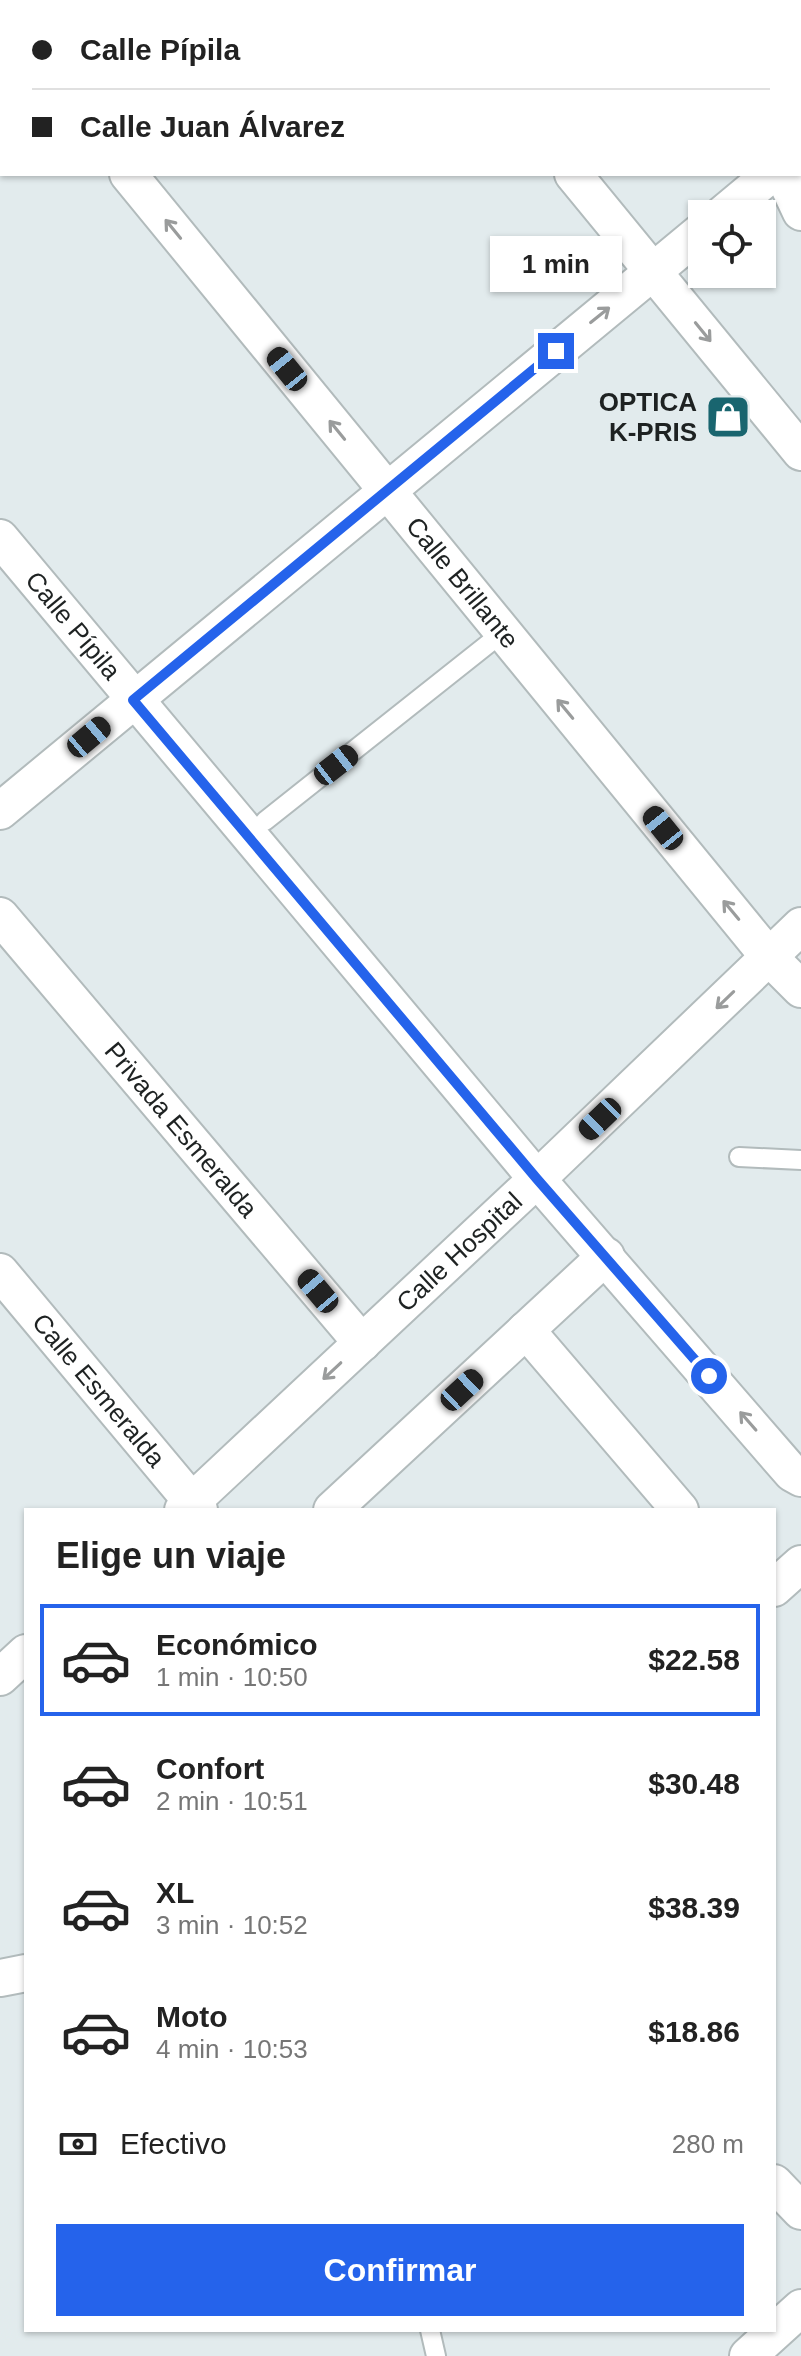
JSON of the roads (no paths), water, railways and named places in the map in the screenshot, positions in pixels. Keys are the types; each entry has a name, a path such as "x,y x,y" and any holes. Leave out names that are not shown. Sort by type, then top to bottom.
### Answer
{"street":[{"name":"Calle Brillante","path":"130,176 769,957 801,989"},
{"path":"575,176 801,452"},
{"path":"740,200 769,176"},
{"path":"787,176 801,212"},
{"path":"0,811 688,242"},
{"name":"Calle Pípila","path":"0,538 537,1179 792,1473 801,1478"},
{"name":"Privada Esmeralda","path":"0,916 362,1343"},
{"name":"Calle Hospital","path":"191,1507 801,926"},
{"path":"334,1508 606,1256"},
{"name":"Calle Esmeralda","path":"0,1272 191,1507"},
{"path":"526,1330 678,1508"},
{"path":"776,1586 801,1564"},
{"path":"0,1677 24,1655"},
{"path":"0,1978 24,1973"},
{"path":"776,2185 801,2211"},
{"path":"776,2331 801,2308"},
{"path":"748,2356 774,2332"}],"lane":[{"path":"265,821 502,633"},
{"path":"739,1157 801,1160"},
{"path":"430,2332 436,2356"}],"place":[{"name":"OPTICA K-PRIS","path":"728,417"}]}
